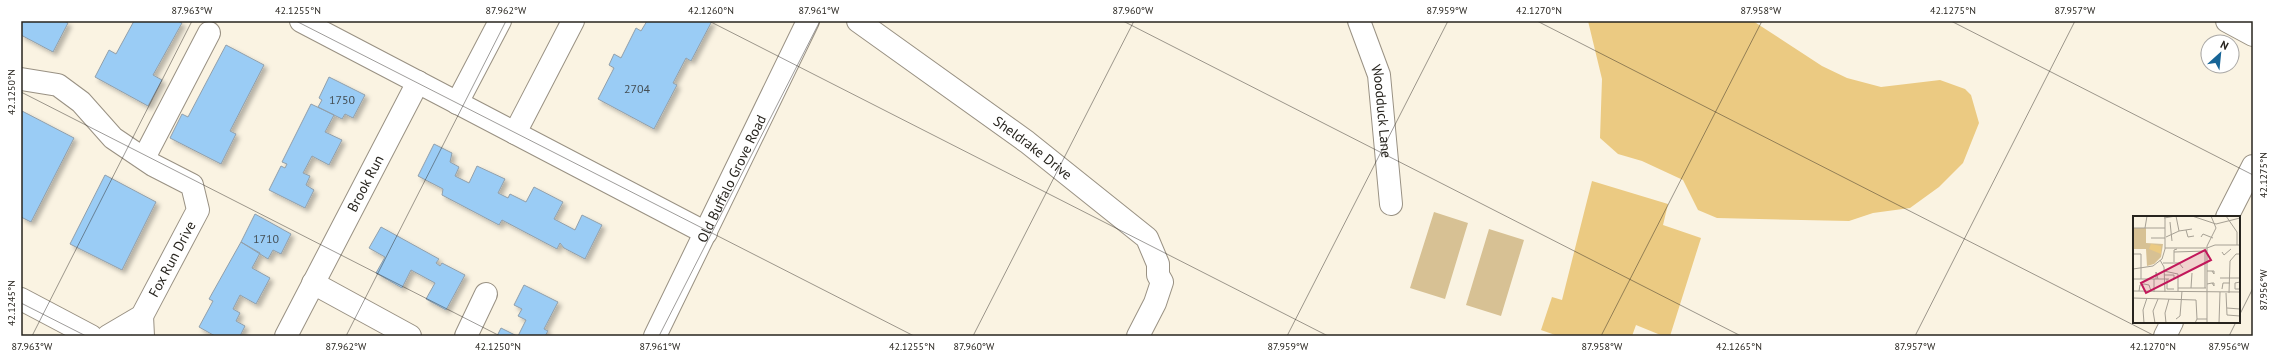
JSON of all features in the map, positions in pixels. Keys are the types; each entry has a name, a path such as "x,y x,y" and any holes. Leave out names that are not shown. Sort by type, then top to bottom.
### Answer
{"street":[{"path":"301,21 706,233"},
{"path":"457,103 500,21"},
{"path":"515,133 573,21"},
{"name":"Old Buffalo Grove Road","path":"655,336 808,21"},
{"name":"Sheldrake Drive","path":"858,21 1027,142 1147,238 1158,264 1158,275 1162,282 1155,303 1138,336"},
{"name":"Woodduck Lane","path":"1359,21 1379,75 1390,204"},
{"path":"2227,21 2253,35"},
{"path":"144,158 209,33"},
{"name":"Fox Run Drive","path":"21,79 58,85 81,102 113,138 144,158 192,184 198,210 142,326 108,336"},
{"name":"Brook Run","path":"286,336 418,82"},
{"path":"2228,216 2247,195 2253,166"},
{"path":"313,284 410,336"},
{"path":"466,336 486,294"},
{"path":"21,299 91,336"},
{"path":"2165,336 2172,323"}],"shaded area":[{"path":"1588,21 1753,21 1822,66 1847,78 1881,87 1940,80 1965,89 1971,95 1979,123 1963,163 1939,187 1910,208 1873,213 1849,221 1717,218 1698,210 1683,180 1642,161 1618,154 1600,138 1602,79"},
{"path":"1592,181 1668,204 1663,225 1701,238 1670,336 1663,336 1636,325 1632,336 1558,336 1541,330 1552,297 1562,300"},
{"path":"1434,212 1468,223 1445,299 1410,288"},
{"path":"1489,229 1524,240 1501,316 1466,305"}],"building":[{"path":"21,21 64,21 68,23 53,52 21,35"},
{"path":"134,21 178,21 182,23 153,75 162,80 148,106 95,77 109,50 116,54"},
{"path":"647,21 712,21 691,61 686,58 673,83 677,85 654,129 598,99 614,68 609,65 614,54 621,58 636,28 641,31"},
{"path":"226,45 264,65 230,131 236,134 221,164 170,138 182,114 188,117"},
{"path":"329,77 365,95 353,118 345,114 342,119 318,107 322,100 319,98"},
{"path":"311,104 334,115 325,132 342,140 329,165 312,156 303,173 310,176 306,185 314,190 305,208 269,190 281,166 285,168 287,164 282,162"},
{"path":"22,111 74,138 31,222 21,217"},
{"path":"434,144 452,153 450,162 459,167 455,176 469,183 477,166 505,179 498,193 508,198 510,194 526,202 534,187 563,202 554,219 575,230 582,215 602,225 585,259 564,248 560,243 557,249 502,220 499,225 442,195 443,189 418,176"},
{"path":"105,175 156,202 122,270 70,244"},
{"path":"255,214 291,234 281,254 273,250 268,259 241,242"},
{"path":"381,227 439,259 436,263 440,266 442,263 465,275 446,310 426,299 435,283 411,270 402,288 376,273 385,257 369,248"},
{"path":"241,242 260,253 252,268 270,278 256,304 240,295 233,309 240,313 236,321 245,326 240,336 215,336 199,327 213,301 209,299"},
{"path":"524,285 558,302 544,329 548,331 545,336 518,336 526,320 518,316 522,309 514,305"},
{"path":"501,328 517,336 497,336"}]}
